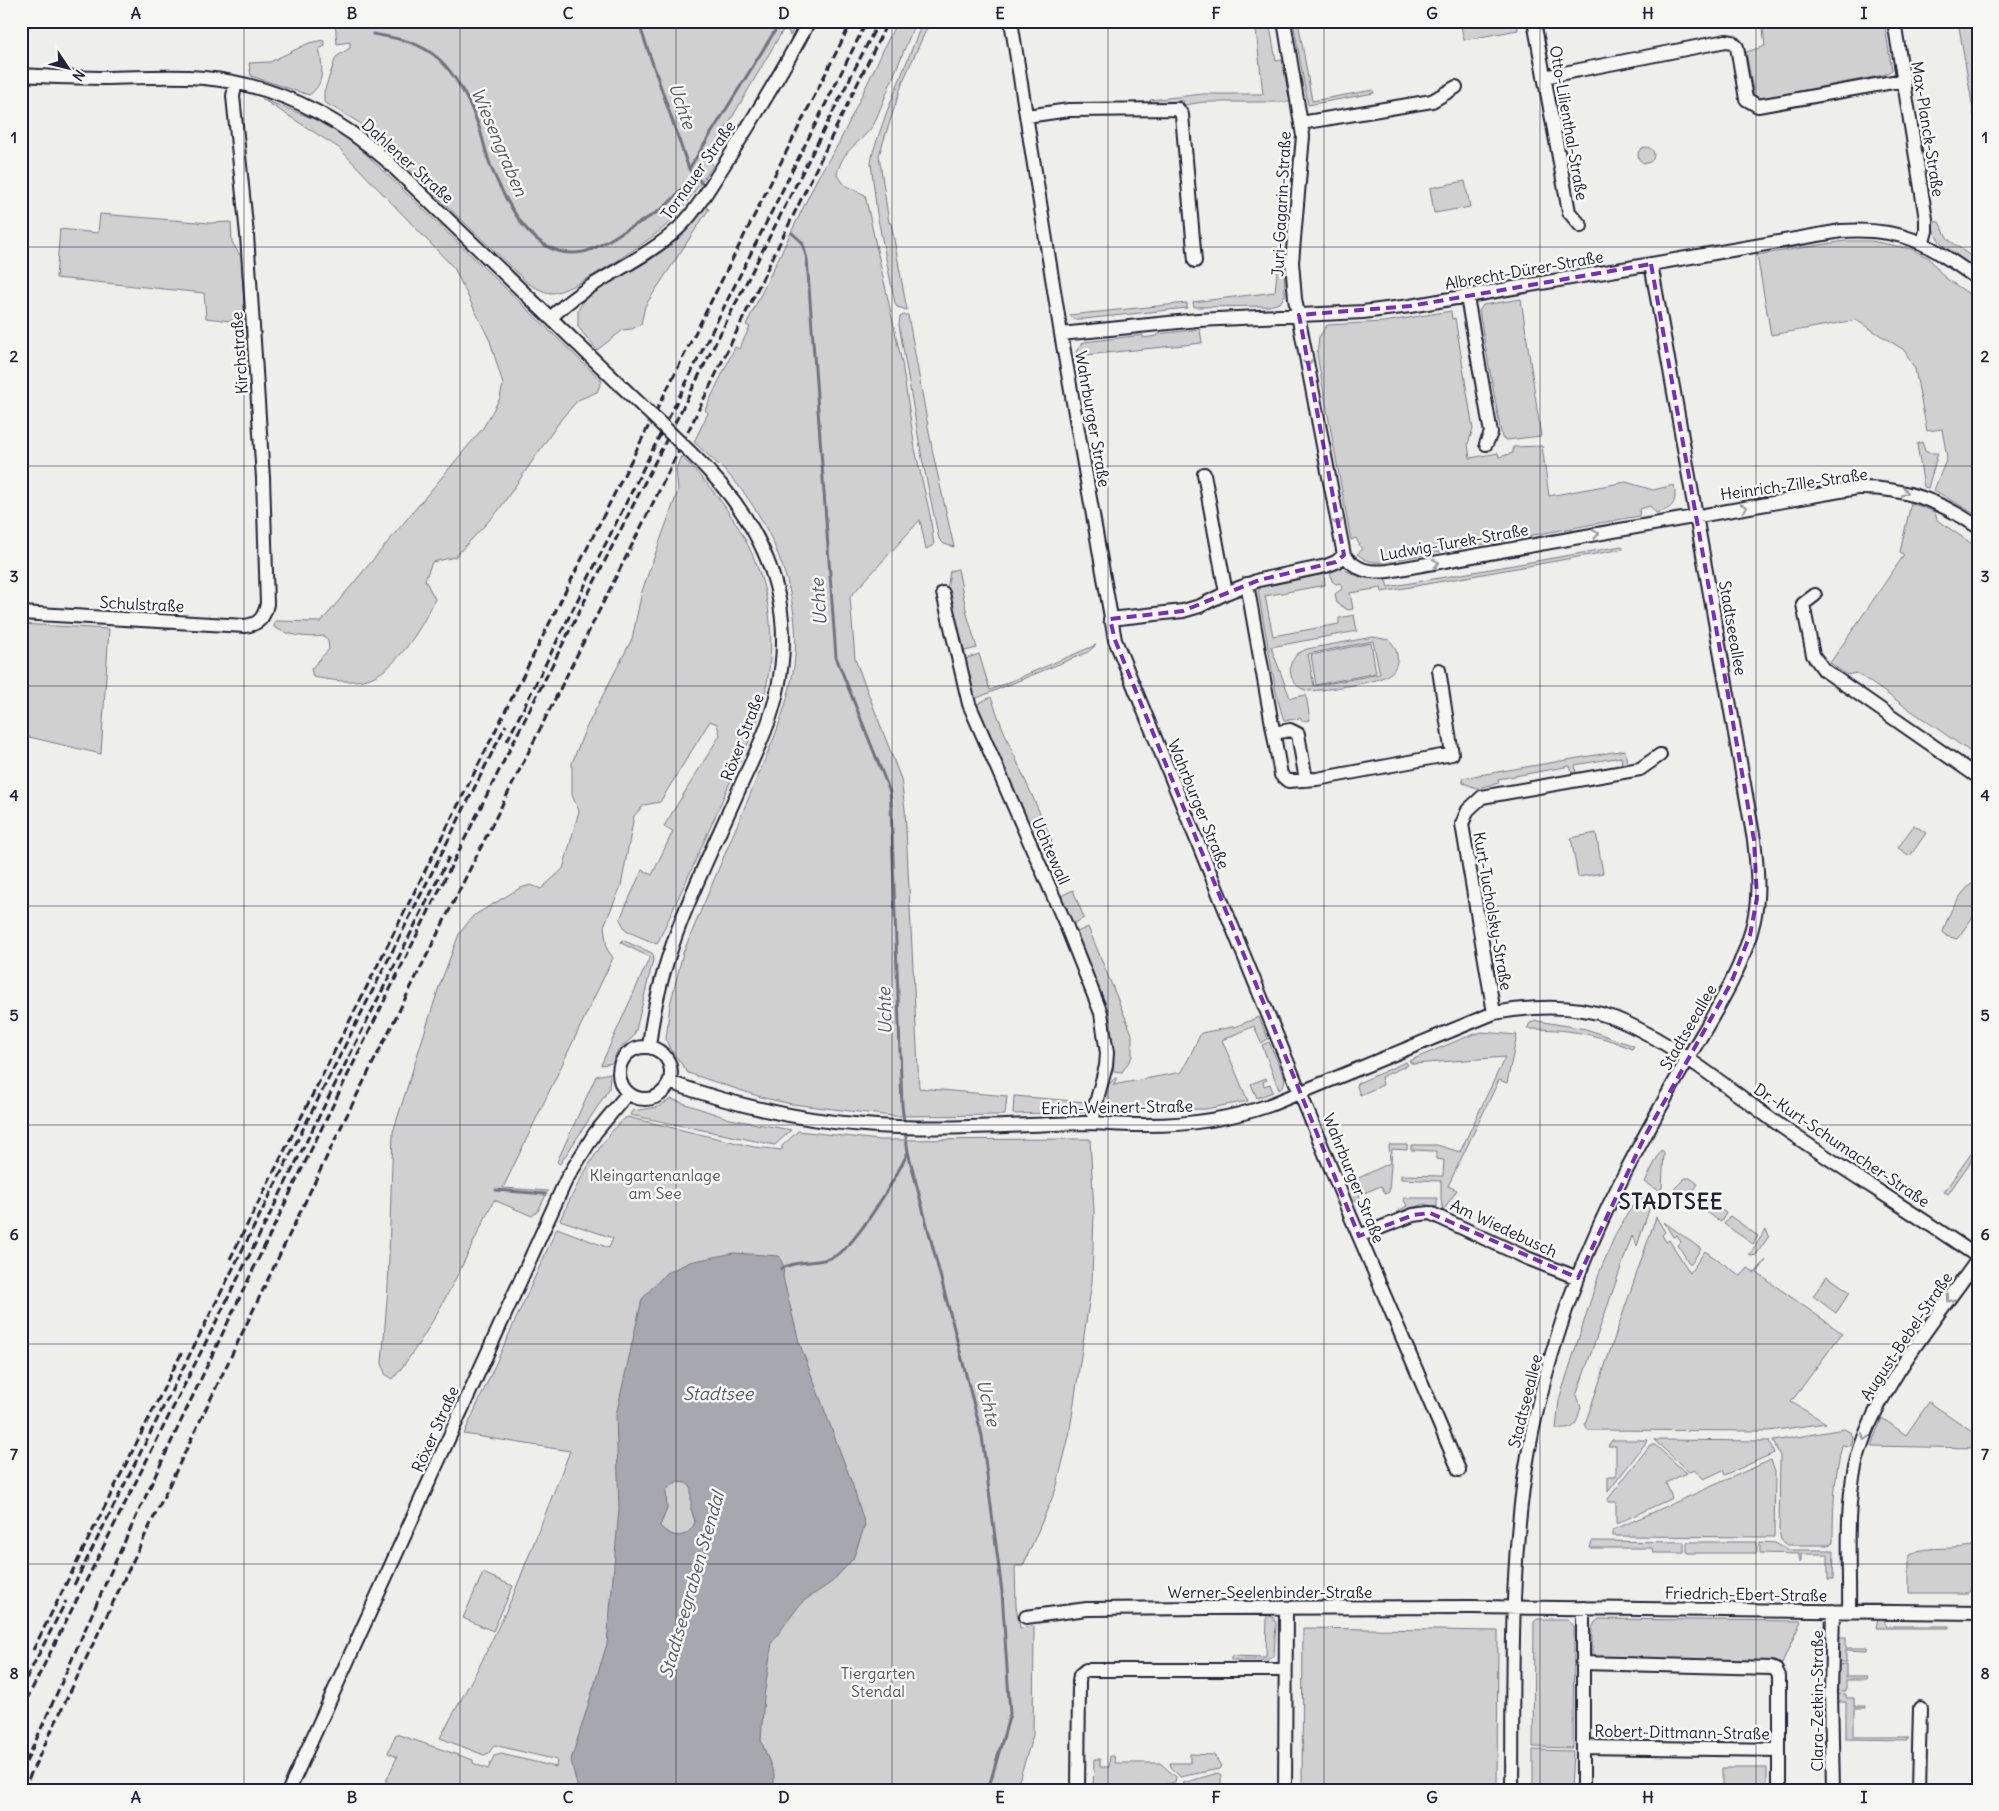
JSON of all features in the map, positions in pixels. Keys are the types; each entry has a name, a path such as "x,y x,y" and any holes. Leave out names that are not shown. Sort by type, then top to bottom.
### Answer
{"street":[{"name":"Tornauer Straße","path":"551,318 572,299 672,234 683,223 713,183 779,78 809,21"},
{"name":"Wahrburger Straße","path":"1011,21 1061,334 1110,619 1121,656 1359,1236 1459,1470"},
{"name":"Juri-Gagarin-Straße","path":"1284,21 1301,123 1301,178 1292,262 1299,315"},
{"name":"Otto-Lilienthal-Straße","path":"1534,21 1569,212 1581,226"},
{"name":"Max-Planck-Straße","path":"1894,21 1926,219 1926,231 1922,242"},
{"path":"1544,77 1726,41 1732,42 1737,47 1746,99 1758,106 1904,80"},
{"name":"Dahlener Straße","path":"21,75 99,78 191,77 236,83 297,100 330,117 359,137 407,180 690,452"},
{"name":"Kirchstraße","path":"236,83 233,96 248,236 263,478 267,604 265,613 260,621"},
{"name":"Juri-Gagarin-Straße","path":"1301,123 1432,101 1456,87"},
{"path":"1027,116 1069,110 1178,109 1182,115 1195,261"},
{"name":"Albrecht-Dürer-Straße","path":"1061,334 1198,320 1363,312 1467,296 1840,231 1881,232 1922,242 1978,279"},
{"name":"Stadtseeallee","path":"1512,1790 1514,1608 1529,1448 1550,1362 1578,1278 1609,1207 1687,1060 1731,983 1744,952 1755,914 1758,876 1746,792 1652,264"},
{"path":"1467,296 1491,433 1486,444"},
{"path":"1110,619 1183,611 1200,606 1247,584 1326,566 1336,562 1344,555 1299,315"},
{"name":"Röxer Straße","path":"648,1047 656,995 668,955 767,726 777,693 783,650 778,594 763,547 735,500 690,452"},
{"path":"1204,474 1226,593"},
{"name":"Heinrich-Zille-Straße","path":"1696,516 1840,490 1871,488 1900,490 1928,498 1954,511 1978,527"},
{"name":"Ludwig-Turek-Straße","path":"1344,555 1360,570 1373,572 1388,571 1696,516"},
{"path":"1247,584 1281,775 1284,780 1291,782 1306,780 1452,754 1439,670"},
{"name":"Uchtewall","path":"943,593 969,704 1066,925 1101,1013 1107,1053 1106,1066 1094,1110 1093,1123"},
{"path":"1815,595 1804,604 1813,655 1824,670 1978,777"},
{"name":"Schulstraße","path":"21,613 245,626 260,621"},
{"path":"1274,733 1290,730 1298,734 1306,780"},
{"name":"Kurt-Tucholsky-Straße","path":"1494,1013 1465,851 1462,824 1468,810 1482,797 1640,769 1660,755"},
{"name":"Erich-Weinert-Straße","path":"670,1082 720,1100 775,1113 832,1122 897,1127 1093,1123 1164,1125 1214,1120 1253,1111 1301,1094 1494,1013 1526,1008 1554,1008 1596,1013 1633,1026 1687,1060"},
{"path":"648,1047 662,1052 668,1059 671,1073 670,1082 660,1094 652,1098 641,1099 628,1093 619,1077 621,1063 630,1052 639,1048 648,1047"},
{"name":"Dr.-Kurt-Schumacher-Straße","path":"1687,1060 1837,1164 1892,1197 1978,1258"},
{"name":"Röxer Straße","path":"289,1790 566,1180 595,1133 628,1093"},
{"name":"Am Wiedebusch","path":"1359,1236 1413,1215 1430,1213 1527,1258 1578,1278"},
{"name":"August-Bebel-Straße","path":"1849,1611 1851,1497 1855,1469 1866,1434 1882,1398 1978,1258"},
{"name":"Werner-Seelenbinder-Straße","path":"1026,1617 1087,1608 1514,1608"},
{"path":"1284,1790 1286,1608"},
{"name":"Friedrich-Ebert-Straße","path":"1514,1608 1978,1613"},
{"name":"Robert-Dittmann-Straße","path":"1583,1608 1584,1790"},
{"name":"Clara-Zetkin-Straße","path":"1833,1611 1831,1692 1833,1790"},
{"name":"Robert-Dittmann-Straße","path":"1582,1663 1771,1668 1776,1670 1779,1676 1778,1790"},
{"path":"1078,1790 1079,1682 1080,1675 1086,1670 1286,1670"},
{"path":"1918,1790 1920,1708"},
{"name":"Robert-Dittmann-Straße","path":"1584,1747 1779,1750"}],"highlighted area":[{"path":"1651,264 1754,840 1757,898 1750,935 1731,983 1645,1136 1578,1278 1430,1213 1413,1215 1359,1236 1115,640 1110,619 1183,611 1259,580 1336,562 1344,555 1299,315 1410,306"}],"green space":[{"path":"335,21 798,21 790,36 788,30 783,30 709,157 713,166 671,221 649,239 612,264 575,285 550,293 529,284 360,123 324,102 324,92 336,57 350,48 350,42 337,44"},
{"path":"897,21 916,21 874,124 847,153 839,166 837,175 846,186 865,195 902,363 915,449 930,515 934,545 926,549 920,520 850,597 855,659 901,779 905,809 919,1088 1007,1096 1005,1115 892,1116 792,1104 764,1098 688,1073 669,1047 666,1039 670,1005 683,953 777,730 793,672 796,647 795,620 790,594 773,542 761,518 746,496 730,476 694,442 708,413 705,410 735,347 739,349 750,327 746,325 818,177 839,143"},
{"path":"923,21 928,21 926,30 903,81 879,155 889,223 891,223 907,310 897,307 895,303 877,214 871,163 886,114"},
{"path":"1255,21 1269,21 1276,61 1282,60 1290,102 1204,102 1184,105 1183,100 1151,105 1150,100 1203,94 1263,94"},
{"path":"1293,21 1298,21 1312,101 1373,90 1374,93 1308,105"},
{"path":"1460,21 1517,21 1518,30 1464,40"},
{"path":"1762,21 1884,21 1892,70 1884,75 1757,99 1754,96 1746,52 1765,46"},
{"path":"1958,21 1964,27 1978,26 1978,139"},
{"path":"323,40 325,46 319,49 322,74 318,86 309,95 251,76 249,63 270,62 309,43"},
{"path":"262,99 317,120 351,140 602,381 597,392 578,400 562,418 498,511 455,557 432,562 425,580 435,599 424,621 400,656 380,673 364,680 342,681 313,677 311,669 329,649 328,641 324,636 311,637 286,632 274,627 275,621 321,622 483,428 500,398 503,384 490,341 454,268 339,148"},
{"path":"1646,147 1654,155 1646,163 1638,155"},
{"path":"1465,181 1470,207 1434,213 1430,188"},
{"path":"704,207 709,209 645,306 641,324 632,329 623,330 597,350 578,327 578,311 584,299"},
{"path":"100,214 209,223 231,222 232,242 241,257 245,315 230,321 206,318 204,293 56,278 60,229 98,233"},
{"path":"1932,221 1939,222 1948,239 1973,258 1968,265 1950,252 1940,241 1933,228"},
{"path":"1845,241 1872,241 1911,249 1929,258 1944,277 1978,300 1978,516 1934,490 1947,458 1942,429 1927,431 1915,369 1904,350 1856,320 1771,335 1757,255"},
{"path":"1278,263 1284,263 1285,295 1280,303 1269,306 1194,307 1193,302 1275,292"},
{"path":"1521,299 1541,436 1507,440 1502,438 1479,311 1483,305"},
{"path":"1187,303 1187,308 1084,319 1073,319 1069,315"},
{"path":"1451,311 1452,319 1455,318 1473,429 1468,444 1470,458 1498,453 1499,457 1513,453 1513,447 1542,446 1549,496 1626,482 1653,490 1674,485 1675,496 1673,504 1667,509 1656,513 1650,506 1640,509 1639,516 1384,562 1369,561 1357,554 1362,550 1356,538 1351,540 1317,355 1319,337 1327,325 1383,322"},
{"path":"908,315 933,454 954,547 944,544 939,539 922,458 899,325 900,317"},
{"path":"1200,329 1202,343 1076,356 1077,350 1084,342 1143,335 1143,338 1157,336 1158,334"},
{"path":"1922,442 1925,451 1938,453 1928,488 1924,487 1917,444"},
{"path":"681,456 706,482 727,510 744,538 758,568 766,599 771,631 770,665 760,712 747,745 657,944 626,931 620,919 642,870 652,875 673,831 664,826 720,735 717,724 710,721 660,802 644,805 634,816 621,886 604,926 607,949 613,958 503,1188 548,1191 538,1211 532,1216 494,1200 436,1315 393,1379 385,1374 382,1363 388,1287 393,1132 439,987 459,934 473,916 520,888 531,885 541,889 563,869 579,811 572,795 572,763 585,730 632,639 642,591 678,491 676,469"},
{"path":"1911,503 1935,512 1937,520 1978,548 1978,757 1857,673 1847,675 1830,663 1904,555 1900,552"},
{"path":"1622,546 1623,549 1382,592 1381,588 1350,593 1353,609 1348,610 1337,603 1335,594 1342,589 1341,583 1336,584 1332,581 1330,571 1336,566 1360,577 1385,578 1388,587"},
{"path":"958,569 967,614 977,648 961,652 947,590 950,571"},
{"path":"1324,574 1325,585 1265,596 1273,636 1339,624 1339,618 1354,615 1357,631 1271,647 1290,698 1306,695 1310,720 1302,721 1300,718 1284,721 1277,697 1258,591 1262,586"},
{"path":"21,624 109,629 101,754 21,735"},
{"path":"1373,637 1389,640 1393,644 1397,659 1391,673 1380,679 1349,686 1309,691 1296,685 1290,668 1297,654 1307,649","holes":["1373,641 1380,674 1314,686 1308,654"]},
{"path":"1371,643 1376,673 1316,685 1311,655"},
{"path":"1096,645 1088,652 972,700 962,660 979,654 990,690"},
{"path":"991,697 1012,751 1052,841 1042,843 1031,833 975,705"},
{"path":"1625,750 1627,763 1622,764 1621,757 1575,765 1576,773 1572,773 1570,766 1498,779 1499,783 1482,787 1482,790 1463,783 1462,778"},
{"path":"1914,825 1926,833 1910,856 1898,848"},
{"path":"1596,833 1603,873 1578,877 1571,838"},
{"path":"1978,878 1978,910 1957,939 1946,936 1943,932 1952,909 1966,889"},
{"path":"1073,890 1084,918 1073,924 1061,896"},
{"path":"1088,927 1132,1034 1132,1057 1122,1072 1114,1071 1112,1068 1110,1033 1105,1009 1077,932"},
{"path":"622,940 652,953 654,956 633,1037 618,1050 612,1063 601,1065 650,957 621,943"},
{"path":"1259,1017 1268,1039 1261,1043 1254,1026 1222,1040 1248,1101 1205,1109 1099,1111 1105,1088 1115,1078 1117,1078 1113,1085 1182,1072 1201,1033 1237,1026"},
{"path":"1537,1021 1586,1029 1634,1046 1632,1049 1606,1039 1581,1033 1527,1029 1530,1023"},
{"path":"1482,1032 1517,1035 1507,1083 1499,1080 1448,1186 1457,1190 1443,1211 1441,1181 1401,1179 1401,1175 1443,1176 1444,1160 1436,1159 1436,1151 1411,1150 1411,1145 1437,1145 1460,1152 1505,1057 1413,1064 1409,1061"},
{"path":"1269,1042 1285,1079 1283,1087 1279,1090 1262,1045"},
{"path":"1406,1062 1408,1065 1381,1077 1383,1085 1360,1095 1356,1084"},
{"path":"610,1073 609,1089 560,1164 557,1162 596,1076"},
{"path":"1266,1078 1267,1080 1263,1082 1264,1086 1270,1084 1273,1092 1257,1098 1251,1084"},
{"path":"1014,1096 1090,1102 1089,1112 1013,1114"},
{"path":"671,1099 730,1119 791,1130 775,1145 630,1115 632,1111 658,1107"},
{"path":"627,1117 754,1147 782,1150 782,1146 798,1131 879,1140 1090,1139 1094,1211 1092,1282 1069,1436 1056,1489 1023,1566 1015,1566 1016,1607 1020,1628 1034,1626 1033,1735 1016,1790 382,1790 397,1757 388,1753 396,1734 473,1760 473,1763 488,1769 494,1756 501,1754 556,1767 557,1760 494,1745 489,1753 484,1755 440,1738 481,1663 513,1596 570,1451 464,1434 557,1228 609,1248 613,1238 560,1220 580,1180 598,1150 608,1136"},
{"path":"1978,1144 1978,1151 1948,1194 1944,1192"},
{"path":"1389,1145 1407,1145 1407,1150 1392,1149 1389,1192 1385,1194 1381,1186 1359,1195 1361,1202 1357,1203 1348,1183 1390,1163"},
{"path":"1661,1150 1664,1152 1662,1188 1658,1190 1645,1182"},
{"path":"1685,1178 1690,1178 1698,1184 1688,1199 1674,1189"},
{"path":"1640,1193 1651,1200 1651,1204 1637,1246 1632,1236 1576,1396 1581,1407 1578,1419 1574,1426 1568,1429 1556,1429 1559,1400 1600,1271 1616,1233"},
{"path":"1696,1193 1726,1213 1721,1222 1691,1201"},
{"path":"1403,1198 1437,1198 1437,1207 1424,1204 1397,1213 1407,1206"},
{"path":"1730,1216 1758,1236 1753,1244 1724,1224"},
{"path":"1656,1217 1665,1232 1662,1235 1666,1242 1669,1240 1690,1273 1705,1251 1741,1276 1748,1268 1755,1273 1766,1260 1757,1273 1842,1333 1791,1402 1826,1423 1769,1431 1588,1430 1585,1424"},
{"path":"1664,1222 1701,1249 1691,1263 1689,1263 1678,1245 1681,1242 1677,1235 1673,1237"},
{"path":"1766,1230 1769,1236 1756,1255 1749,1255"},
{"path":"1827,1276 1850,1292 1836,1313 1813,1296"},
{"path":"1929,1402 1978,1435 1978,1448 1871,1446 1882,1418 1906,1435"},
{"path":"1844,1429 1851,1432 1853,1438 1851,1446 1842,1445 1839,1457 1833,1518 1833,1543 1828,1545 1788,1545 1781,1540 1779,1531 1780,1456 1773,1441"},
{"path":"1612,1440 1648,1440 1608,1492 1608,1477 1616,1477 1616,1446 1608,1446"},
{"path":"1654,1440 1769,1441 1774,1453 1725,1475 1723,1470 1704,1479 1694,1470 1689,1472"},
{"path":"1650,1445 1655,1445 1686,1473 1666,1483 1672,1498 1616,1524 1616,1502 1608,1502 1608,1499"},
{"path":"1771,1460 1775,1471 1774,1537 1613,1536 1613,1530"},
{"path":"1592,1541 1684,1542 1684,1553 1653,1553 1652,1548 1590,1548"},
{"path":"1687,1542 1757,1542 1757,1553 1687,1553"},
{"path":"1760,1542 1775,1543 1788,1550 1834,1550 1833,1580 1828,1580 1828,1554 1801,1554 1801,1562 1799,1562 1799,1554 1760,1553"},
{"path":"1978,1544 1978,1567 1969,1593 1909,1593 1909,1554 1926,1549 1961,1548"},
{"path":"483,1573 513,1586 493,1631 463,1618"},
{"path":"1267,1615 1273,1617 1276,1623 1274,1656 1268,1660 1231,1660 1231,1656 1266,1657"},
{"path":"1878,1618 1883,1618 1887,1626 1949,1626 1949,1628 1876,1628"},
{"path":"1537,1619 1567,1619 1574,1626 1573,1748 1533,1747 1534,1622"},
{"path":"1599,1619 1801,1621 1782,1664 1776,1662 1607,1661 1592,1657 1592,1628"},
{"path":"1303,1628 1498,1631 1497,1790 1302,1790"},
{"path":"1838,1638 1846,1638 1846,1648 1867,1648 1867,1651 1846,1650 1846,1662 1837,1662"},
{"path":"1846,1664 1846,1677 1867,1677 1866,1680 1846,1680 1846,1691 1836,1691 1837,1665"},
{"path":"1836,1694 1846,1694 1846,1698 1854,1698 1854,1706 1866,1706 1866,1708 1854,1708 1854,1737 1908,1737 1908,1740 1846,1739 1846,1702 1836,1702"},
{"path":"1533,1750 1573,1751 1571,1790 1533,1790"},
{"path":"1190,1754 1214,1755 1221,1766 1219,1769 1180,1777 1171,1767 1170,1763 1190,1763"},
{"path":"1110,1756 1114,1756 1115,1763 1160,1763 1176,1777 1175,1782 1141,1790 1139,1787 1126,1790 1093,1790 1094,1759 1100,1759 1100,1767 1109,1767"},
{"path":"1722,1768 1767,1768 1767,1790 1722,1790"},
{"path":"1218,1773 1221,1775 1221,1790 1188,1790 1183,1783"}],"water":[{"name":"Stadtsee","path":"734,1253 779,1256 784,1267 783,1277 799,1342 853,1486 865,1525 853,1559 832,1582 802,1602 772,1642 764,1697 761,1740 774,1774 774,1790 578,1790 571,1760 607,1644 619,1509 616,1415 642,1299 666,1273 690,1262","holes":["676,1482 686,1483 691,1487 691,1509 695,1522 688,1532 679,1536 670,1533 660,1526 667,1509 666,1490"]}],"waterway":[{"name":"Uchte","path":"638,21 689,169 706,188"},
{"path":"689,169 781,21"},
{"name":"Wiesengraben","path":"373,34 399,39 424,48 445,65 462,89 471,107 491,168 508,203 527,230 552,249 567,253 583,252 599,246 663,208 694,175"},
{"name":"Uchte","path":"792,233 802,242 807,259 836,657 890,792 904,1123"},
{"name":"Uchte","path":"905,1131 908,1152 982,1436 1002,1592 1010,1714 988,1790"},
{"name":"Stadtseegraben Stendal","path":"781,1269 794,1264 831,1258 846,1248 876,1208 908,1152"},
{"path":"496,1190 545,1194"}],"railway":[{"path":"230,1259 852,21"},
{"path":"507,741 867,21"},
{"path":"21,1773 117,1558 301,1171 491,786 879,21"},
{"path":"23,1790 342,1125 658,493 888,21"},
{"path":"74,1585 506,725"},
{"path":"21,1711 449,857"},
{"path":"33,1650 183,1350"},
{"path":"21,1689 66,1601"}],"district":[{"name":"STADTSEE","path":"1671,1202"}],"park label":[{"name":"Kleingartenanlage am See","path":"655,1184"},
{"name":"Tiergarten Stendal","path":"878,1682"}]}
